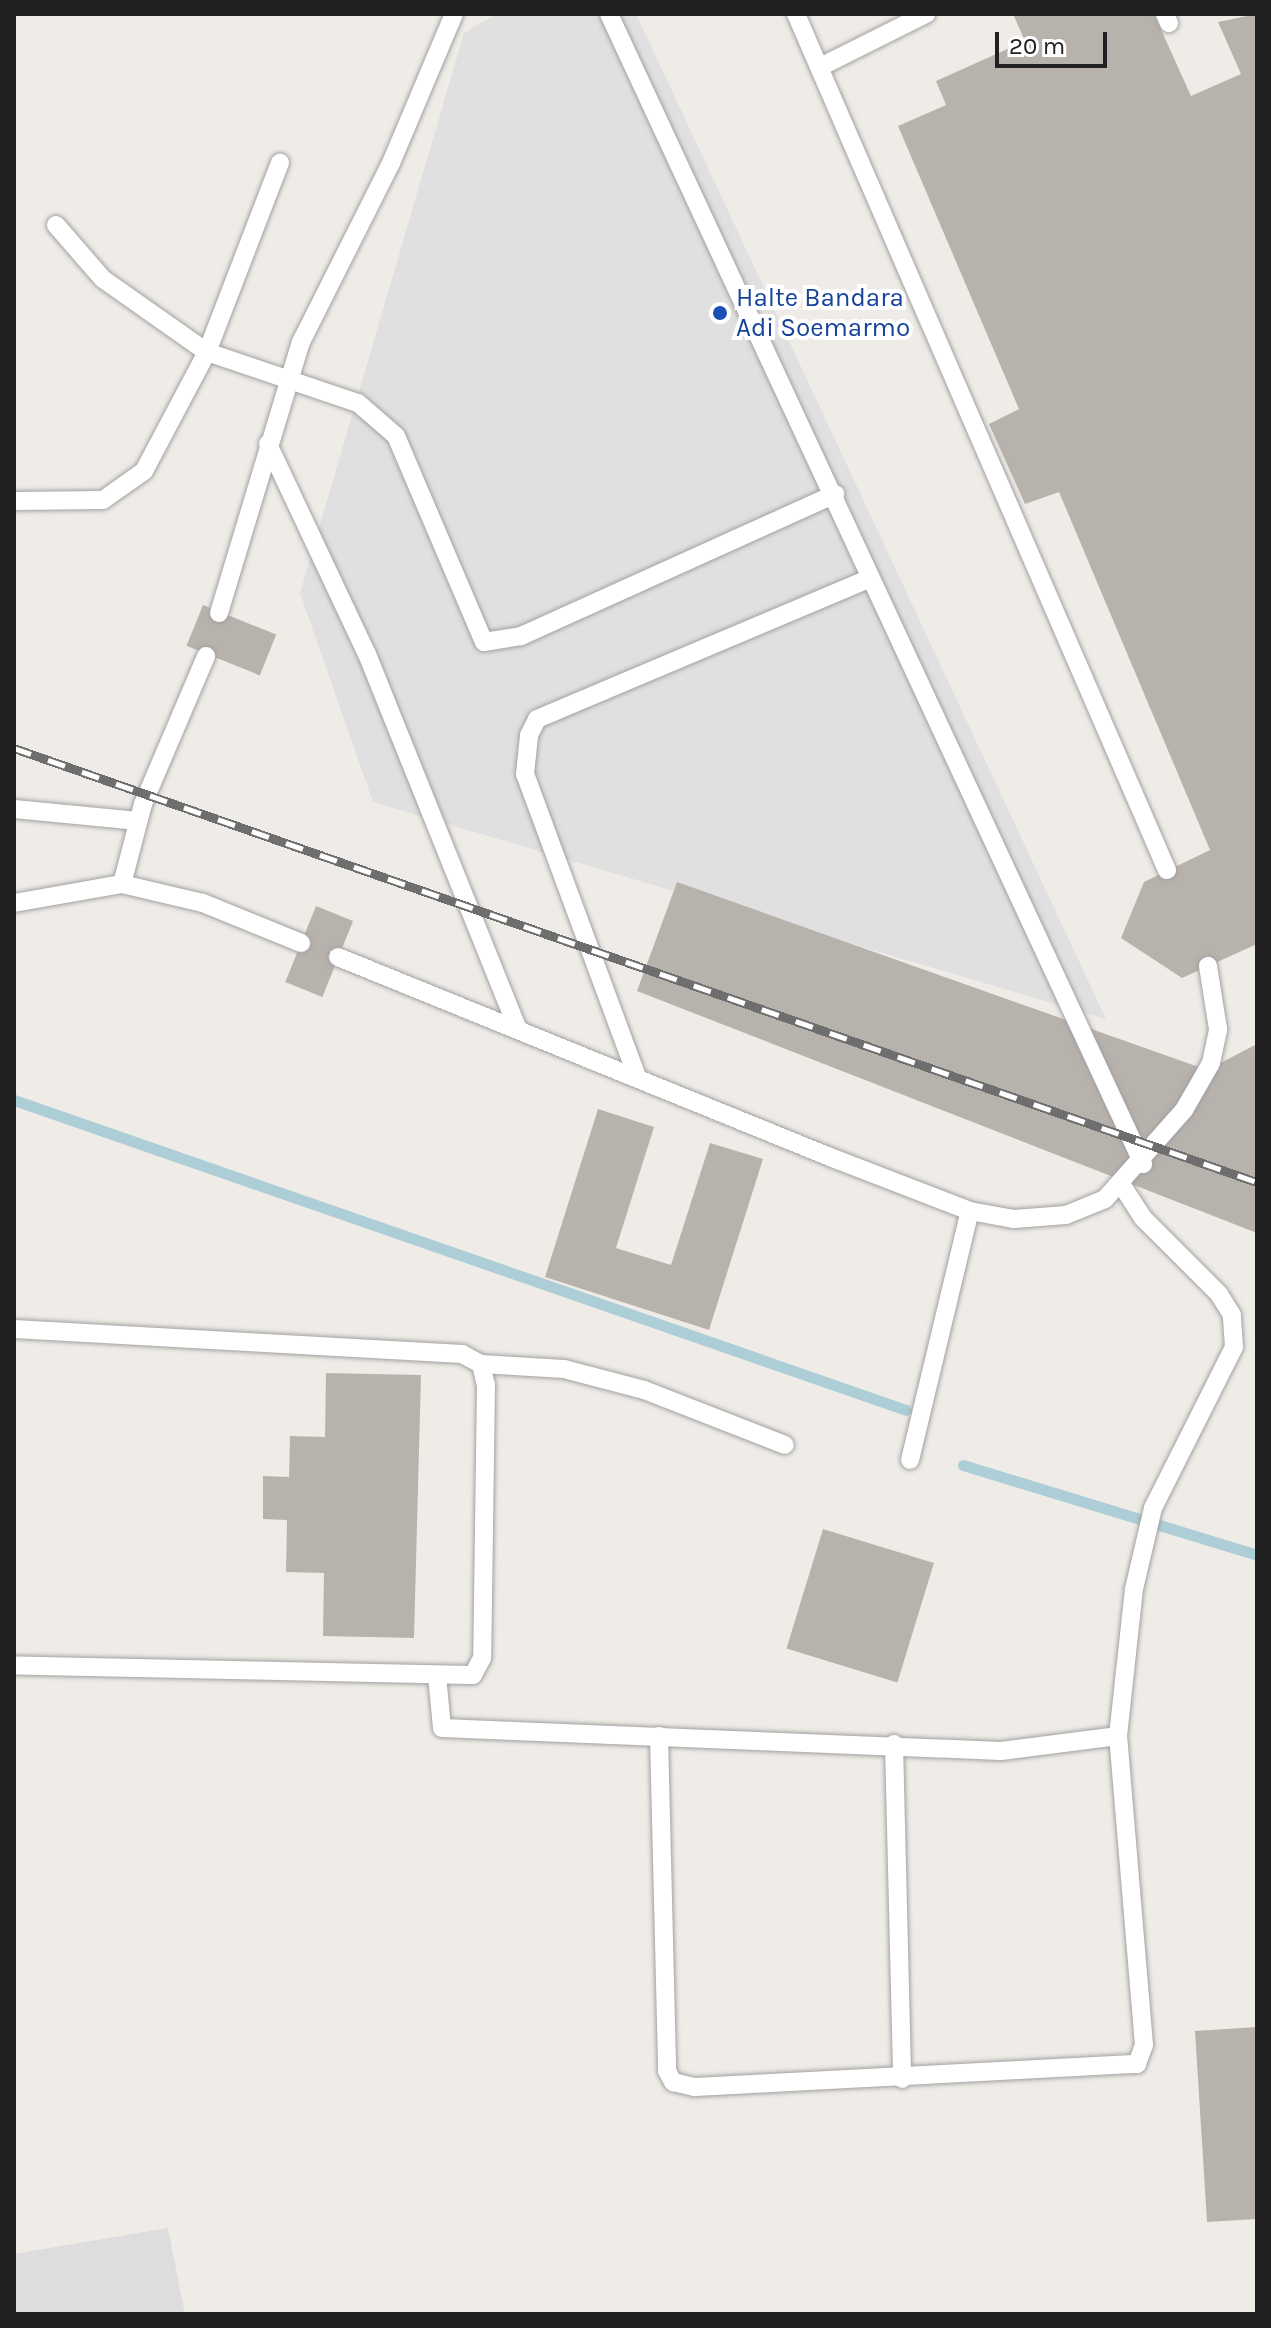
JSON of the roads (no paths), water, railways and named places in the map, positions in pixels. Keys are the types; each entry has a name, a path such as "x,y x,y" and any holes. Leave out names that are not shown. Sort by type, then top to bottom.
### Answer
{"lane":[{"path":"219,613 268,444 292,376 454,14"},
{"path":"609,14 835,494 869,579 1143,1164"},
{"path":"796,14 1167,870"},
{"path":"820,67 926,14"},
{"path":"14,501 103,500 126,489 144,471 207,352 280,163"},
{"path":"56,225 103,279 207,352 292,376 358,403 396,436 484,642 521,636 835,494"},
{"path":"268,444 367,654 518,1030"},
{"path":"636,1074 525,774 524,750 537,719 869,579"},
{"path":"122,884 138,821 206,656"},
{"path":"14,809 138,821"},
{"path":"14,903 122,884 203,903 301,943"},
{"path":"338,957 636,1074 970,1211 1014,1219 1066,1215 1121,1184 1143,1164 1211,1063 1218,1029 1208,966"},
{"path":"659,1736 673,2082 902,2079 1137,2064 1144,2045 1118,1736 1134,1589 1153,1508 1234,1347 1232,1315 1143,1218 1121,1184"},
{"path":"910,1460 970,1211"},
{"path":"14,1329 462,1354 481,1364 564,1369 644,1390 785,1445"},
{"path":"14,1665 473,1675 482,1658 481,1364"},
{"path":"437,1675 442,1728 894,1744 1001,1751 1118,1736"},
{"path":"894,1744 902,2079"}],"waterway":[{"path":"14,1100 906,1410"},
{"path":"963,1465 1257,1555"}],"railway":[{"path":"14,748 1257,1182"}],"place":[{"name":"Halte Bandara Adi Soemarmo","path":"720,313"}]}
